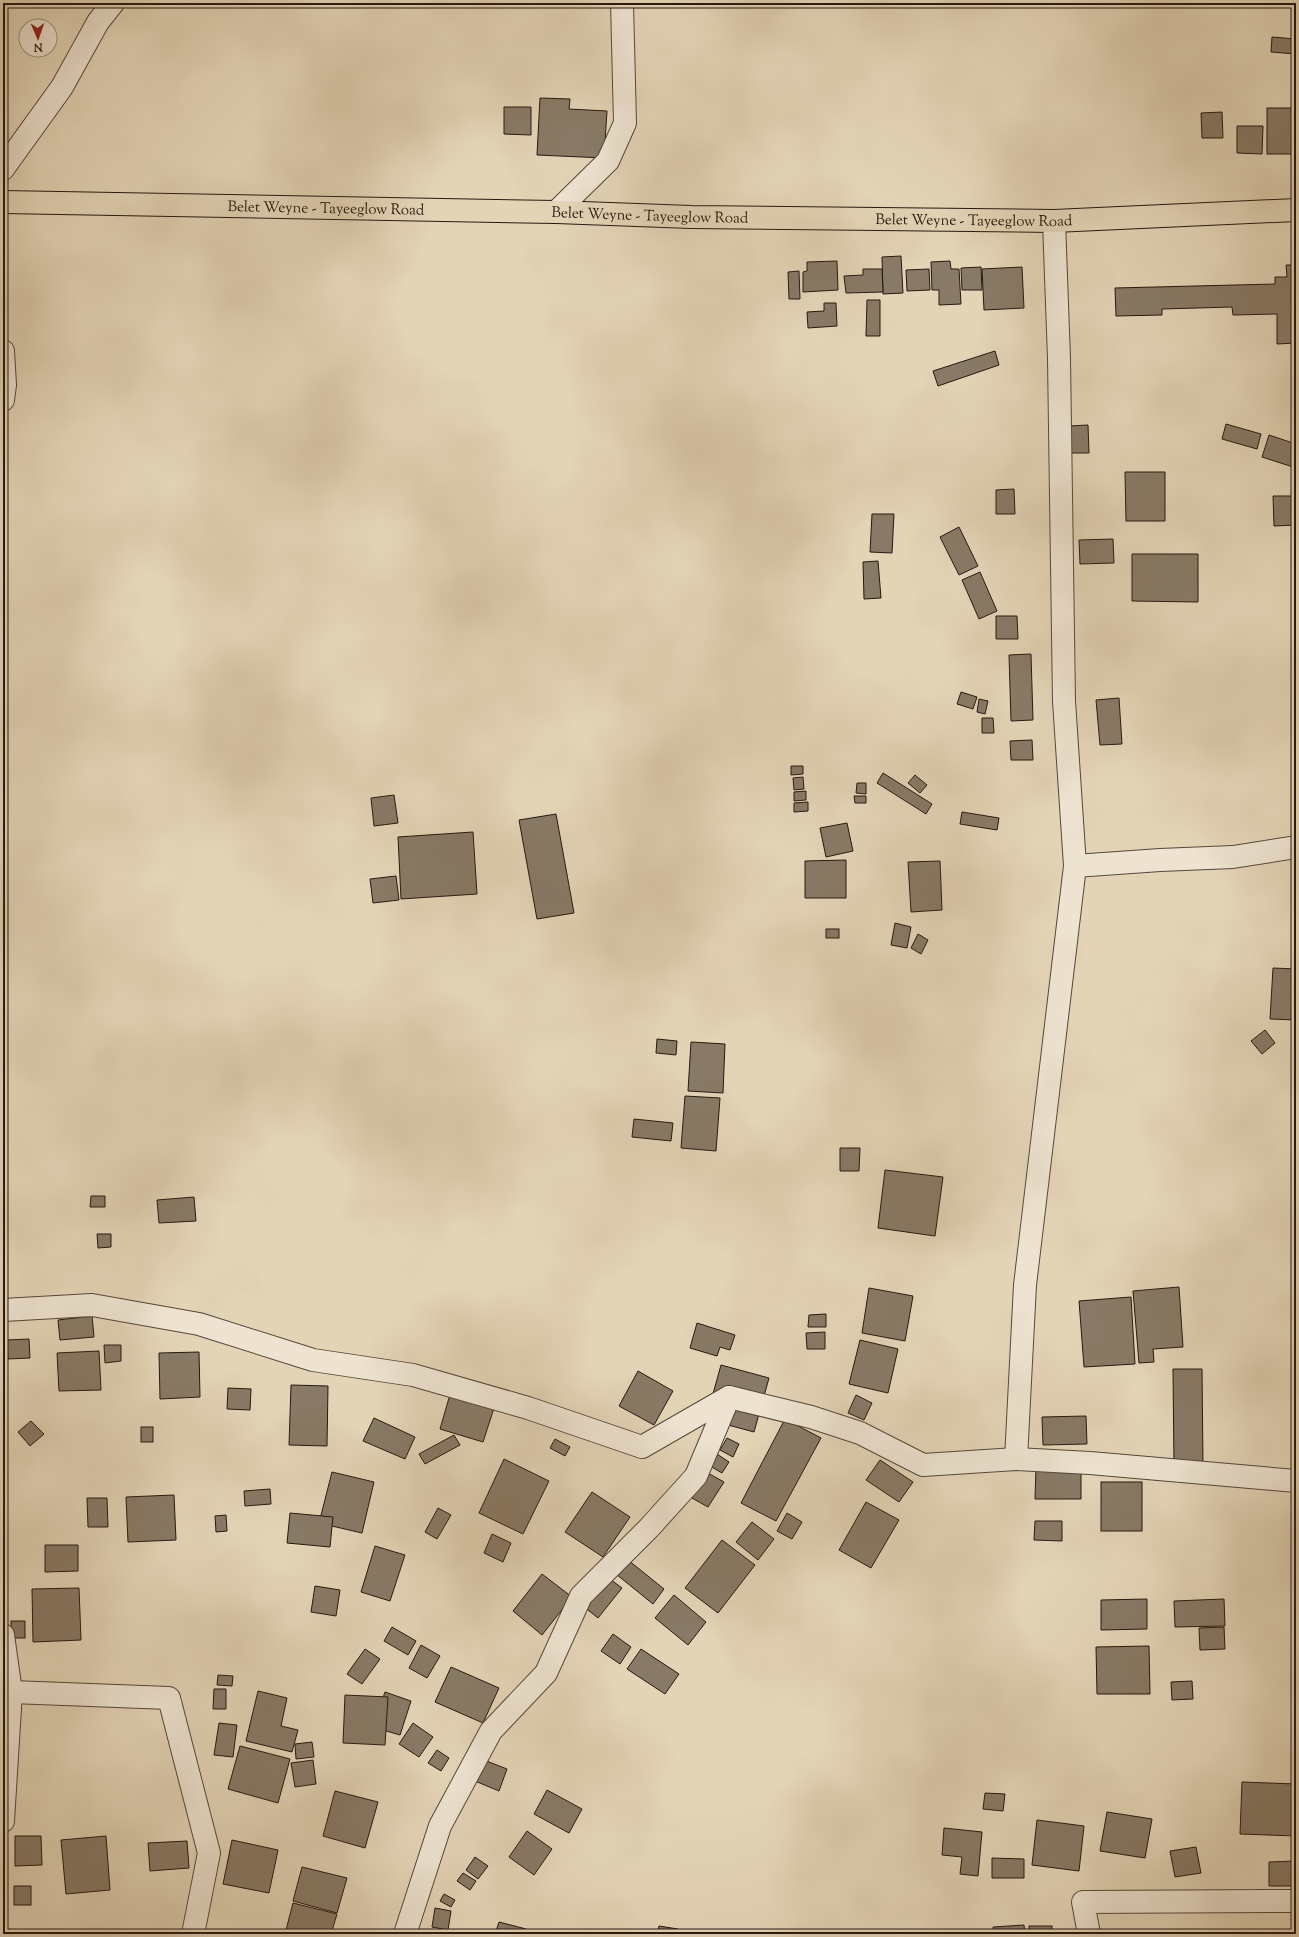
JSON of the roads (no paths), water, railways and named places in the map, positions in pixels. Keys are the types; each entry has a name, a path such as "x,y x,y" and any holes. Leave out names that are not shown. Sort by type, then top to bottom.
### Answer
{"main road":[{"name":"Belet Weyne - Tayeeglow Road","path":"3,202 556,212 691,217 1054,221 1296,210"}],"street":[{"path":"3,169 62,87 98,22 113,3"},
{"path":"556,212 608,161 625,123 622,3"},
{"path":"1016,1459 1026,1285 1075,866 1064,701 1059,359 1054,221"},
{"path":"3,351 5,385 3,400"},
{"path":"1075,866 1233,857 1296,847"},
{"path":"3,1310 92,1305 199,1324 313,1360 412,1375 427,1379 528,1408 642,1447 729,1397 811,1417 853,1431 923,1465 1016,1459 1090,1463 1296,1481"},
{"path":"405,1934 440,1826 491,1731 546,1673 581,1596 696,1476 729,1397"},
{"path":"3,1635 11,1692 3,1821"},
{"path":"11,1692 169,1698 209,1853 193,1934"},
{"path":"1090,1934 1083,1902 1296,1901"}]}
